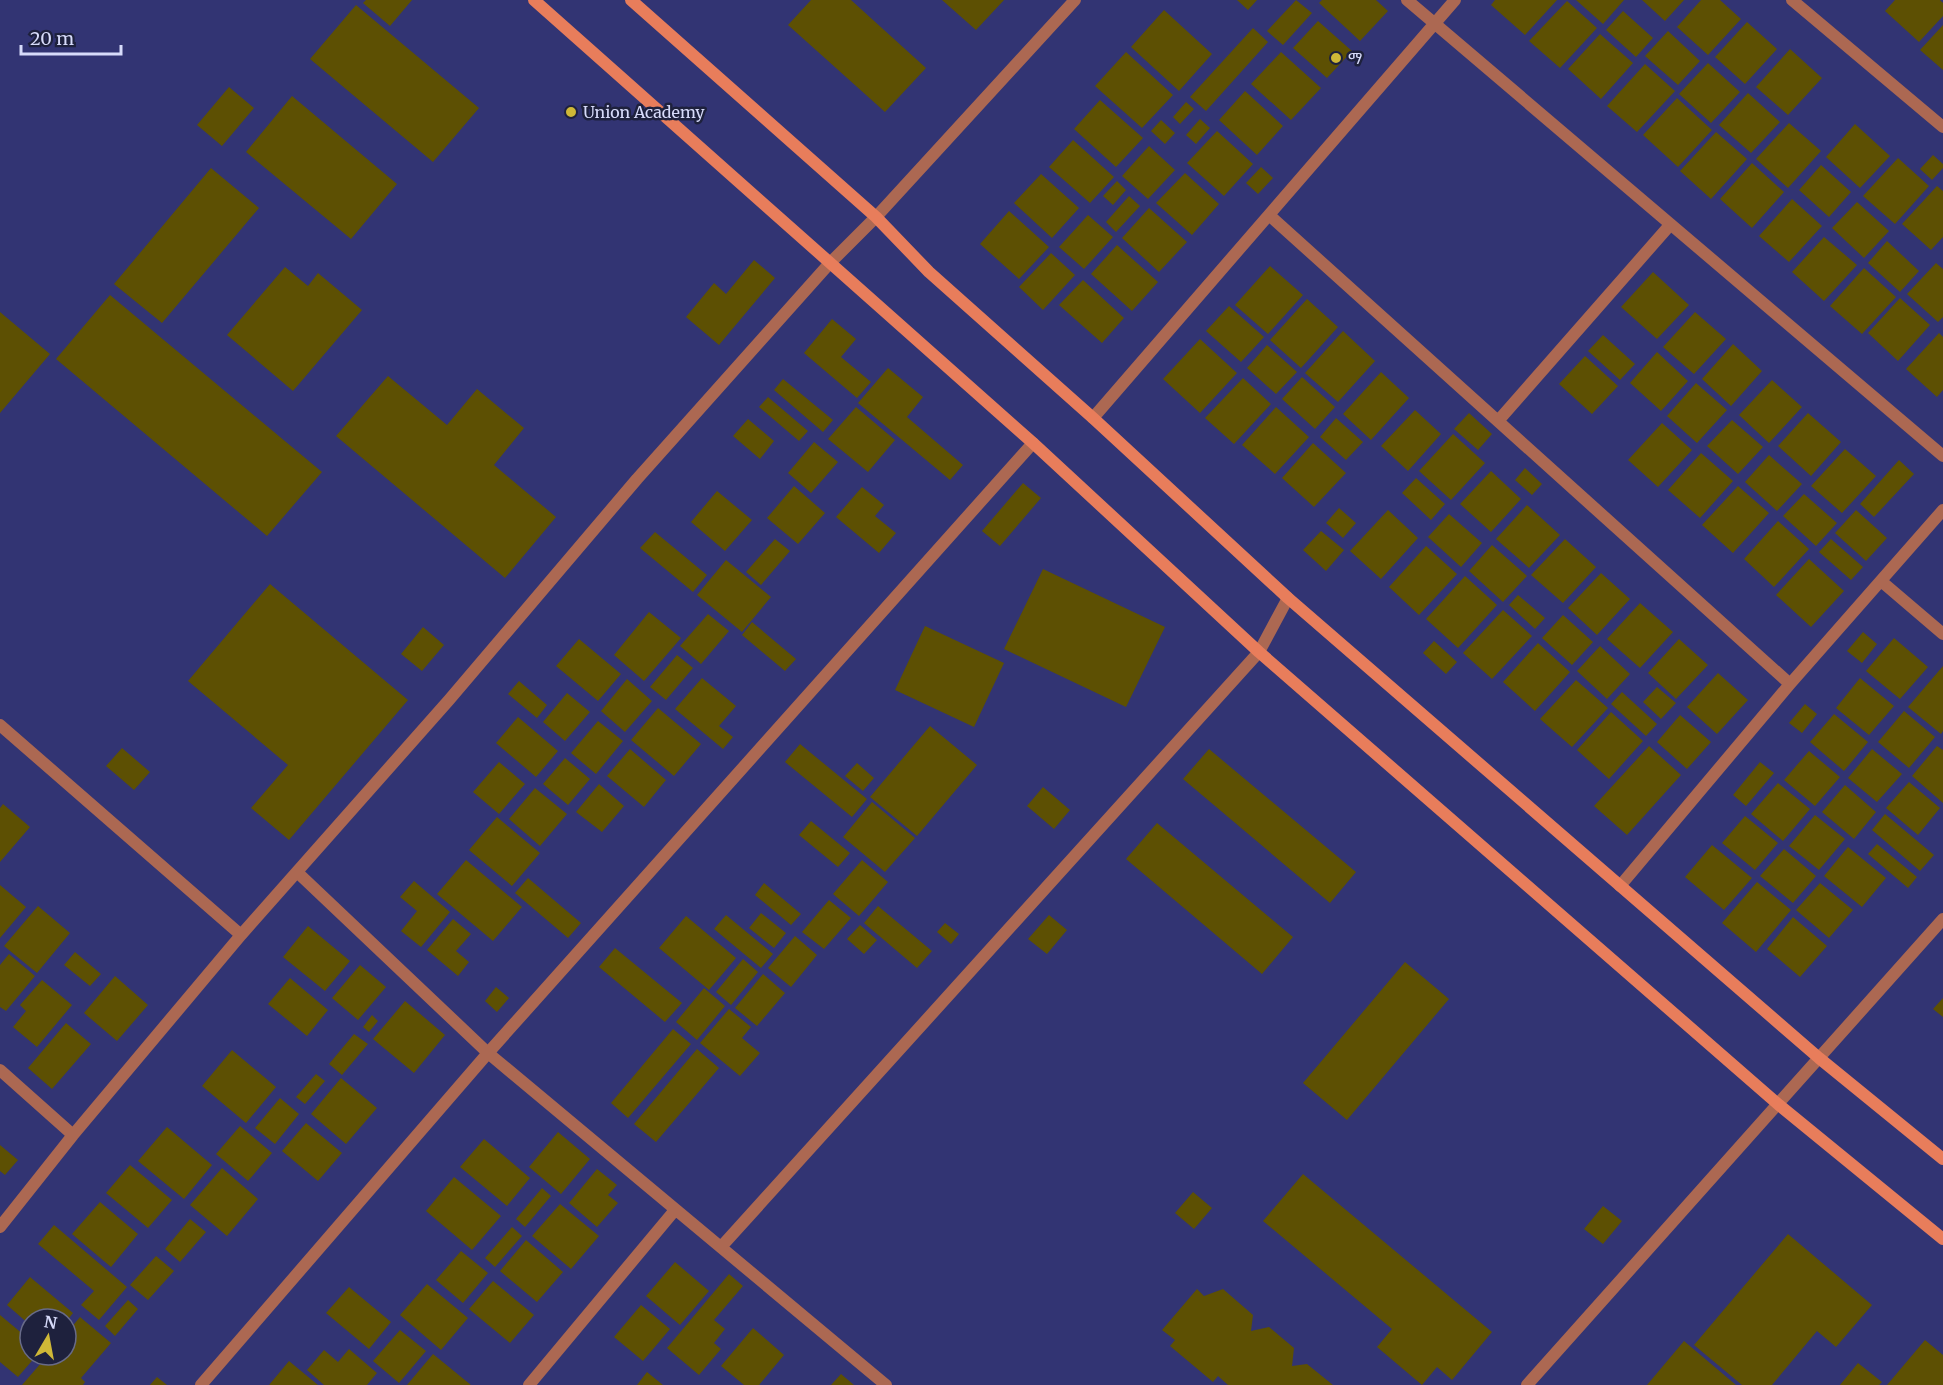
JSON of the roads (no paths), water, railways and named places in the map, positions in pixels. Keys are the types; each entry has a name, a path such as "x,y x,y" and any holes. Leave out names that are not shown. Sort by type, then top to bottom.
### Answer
{"main road":[{"path":"534,0 1033,443 1259,652 1779,1106 1943,1239"},
{"path":"631,0 876,217 929,272 1093,418 1288,598 1819,1058 1943,1159"}],"street":[{"path":"0,1227 73,1135 241,935 357,801 449,700 637,479 829,264 876,217 1075,0"},
{"path":"1407,0 1943,456"},
{"path":"1093,418 1455,0"},
{"path":"1792,0 1943,127"},
{"path":"1269,215 1790,684"},
{"path":"1498,421 1670,225"},
{"path":"201,1385 488,1053 1033,443"},
{"path":"1620,886 1790,684 1943,510"},
{"path":"1881,581 1943,634"},
{"path":"721,1247 1259,652 1288,598"},
{"path":"0,725 241,935"},
{"path":"297,872 488,1053 886,1385"},
{"path":"1527,1385 1779,1106 1943,919"},
{"path":"0,1070 73,1135"},
{"path":"529,1385 675,1209"}],"place":[{"name":"ማ","path":"1336,58"},
{"name":"Union Academy","path":"571,112"}]}
